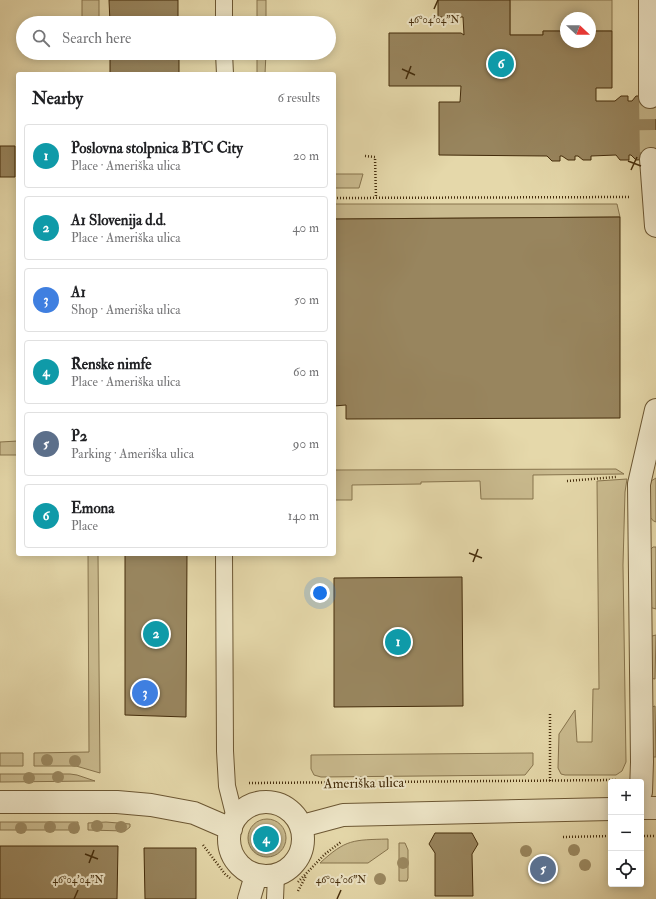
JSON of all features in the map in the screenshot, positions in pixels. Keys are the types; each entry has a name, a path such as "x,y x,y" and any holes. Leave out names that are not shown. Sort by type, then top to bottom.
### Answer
{"street":[{"path":"650,0 650,97"},
{"path":"652,159 656,226"},
{"path":"641,779 639,484 656,410"},
{"path":"262,801 280,804 295,816 302,826 303,841 300,854 295,863 288,869 266,875 244,870 236,863 229,844 233,823 244,809 253,803 262,801"},
{"path":"0,802 117,802 151,805 194,813 233,823"},
{"path":"644,808 656,808"},
{"path":"302,826 343,815 608,809"},
{"path":"249,899 266,875"}],"lane":[{"path":"224,0 224,16"},
{"path":"224,60 225,72"},
{"path":"224,556 225,751 227,786 233,823"},
{"path":"266,875 275,899"}],"path":[{"path":"365,156 375,158 376,198"},
{"path":"336,198 654,197"},
{"path":"567,481 641,476"},
{"path":"550,713 550,780"},
{"name":"Ameriška ulica","path":"227,786 253,783 608,780"},
{"path":"644,836 656,836"},
{"path":"296,894 308,872"}],"shaded area":[{"path":"82,0 99,0 99,16 82,16"},
{"path":"257,0 266,0 266,16 257,16"},
{"path":"510,0 612,0 612,31 596,31 596,12 560,12 560,31 543,31 543,35 510,35"},
{"path":"257,60 266,60 265,72 257,72"},
{"path":"336,174 363,174 359,188 336,188"},
{"path":"336,204 617,204 620,217 336,219"},
{"path":"16,441 16,455 0,455 0,442"},
{"path":"616,469 624,474 533,475 533,499 481,499 480,481 352,485 352,500 336,500 336,470"},
{"path":"656,478 656,522 652,520 649,515 648,504 651,481"},
{"path":"627,479 625,492 623,565 626,762 622,771 616,775 565,775 561,774 558,768 559,734 575,710 577,742 592,742 593,689 599,689 597,481"},
{"path":"653,547 656,547 656,609 649,607 650,550"},
{"path":"88,556 98,556 100,773 76,766 34,766 34,753 89,752"},
{"path":"656,635 655,679 650,678 650,638"},
{"path":"655,706 656,757 650,757 649,708"},
{"path":"0,753 23,753 23,766 0,766"},
{"path":"533,753 533,765 525,775 321,777 314,775 311,769 311,755"},
{"path":"0,774 70,774 95,781 0,782"},
{"path":"263,819 271,819 278,822 283,827 286,838 283,849 278,854 271,857 263,857 256,854 251,849 248,842 248,834 251,827 256,822"},
{"path":"0,822 78,822 78,830 0,830"},
{"path":"106,822 130,824 130,827 125,831 88,830 88,823"},
{"path":"388,839 388,849 368,863 320,863 337,849 351,842"},
{"path":"399,843 405,843 408,850 407,881 399,881"}],"building":[{"path":"109,0 178,0 178,16 110,16"},
{"path":"438,0 510,0 510,35 543,35 543,31 560,31 560,48 596,48 596,31 612,31 612,88 596,88 596,101 615,101 621,96 628,96 628,101 632,101 636,96 656,96 656,159 636,160 629,155 629,160 620,160 616,155 591,156 591,160 583,160 578,156 575,156 575,160 568,160 560,156 560,161 552,161 547,156 439,155 439,102 460,102 461,86 389,86 389,33 461,33 464,35 463,17 438,17"},
{"path":"110,60 179,60 179,72 110,72"},
{"path":"0,146 15,146 15,177 0,177"},
{"path":"620,217 620,418 346,419 346,405 336,406 336,219"},
{"path":"125,556 187,556 186,717 125,715"},
{"path":"462,577 463,706 334,707 334,578"},
{"path":"435,833 472,833 478,844 472,854 473,896 435,896 435,853 429,844"},
{"path":"0,846 118,846 117,899 0,899"},
{"path":"144,848 196,848 196,899 145,899"}],"tunnel":[{"path":"650,97 651,159"}],"place":[{"name":"Emona","path":"501,64"},
{"name":"A1 Slovenija d.d.","path":"156,634"},
{"name":"Poslovna stolpnica BTC City","path":"398,642"},
{"name":"A1","path":"145,693"},
{"name":"Renske nimfe","path":"266,839"},
{"name":"P2","path":"543,869"}]}
